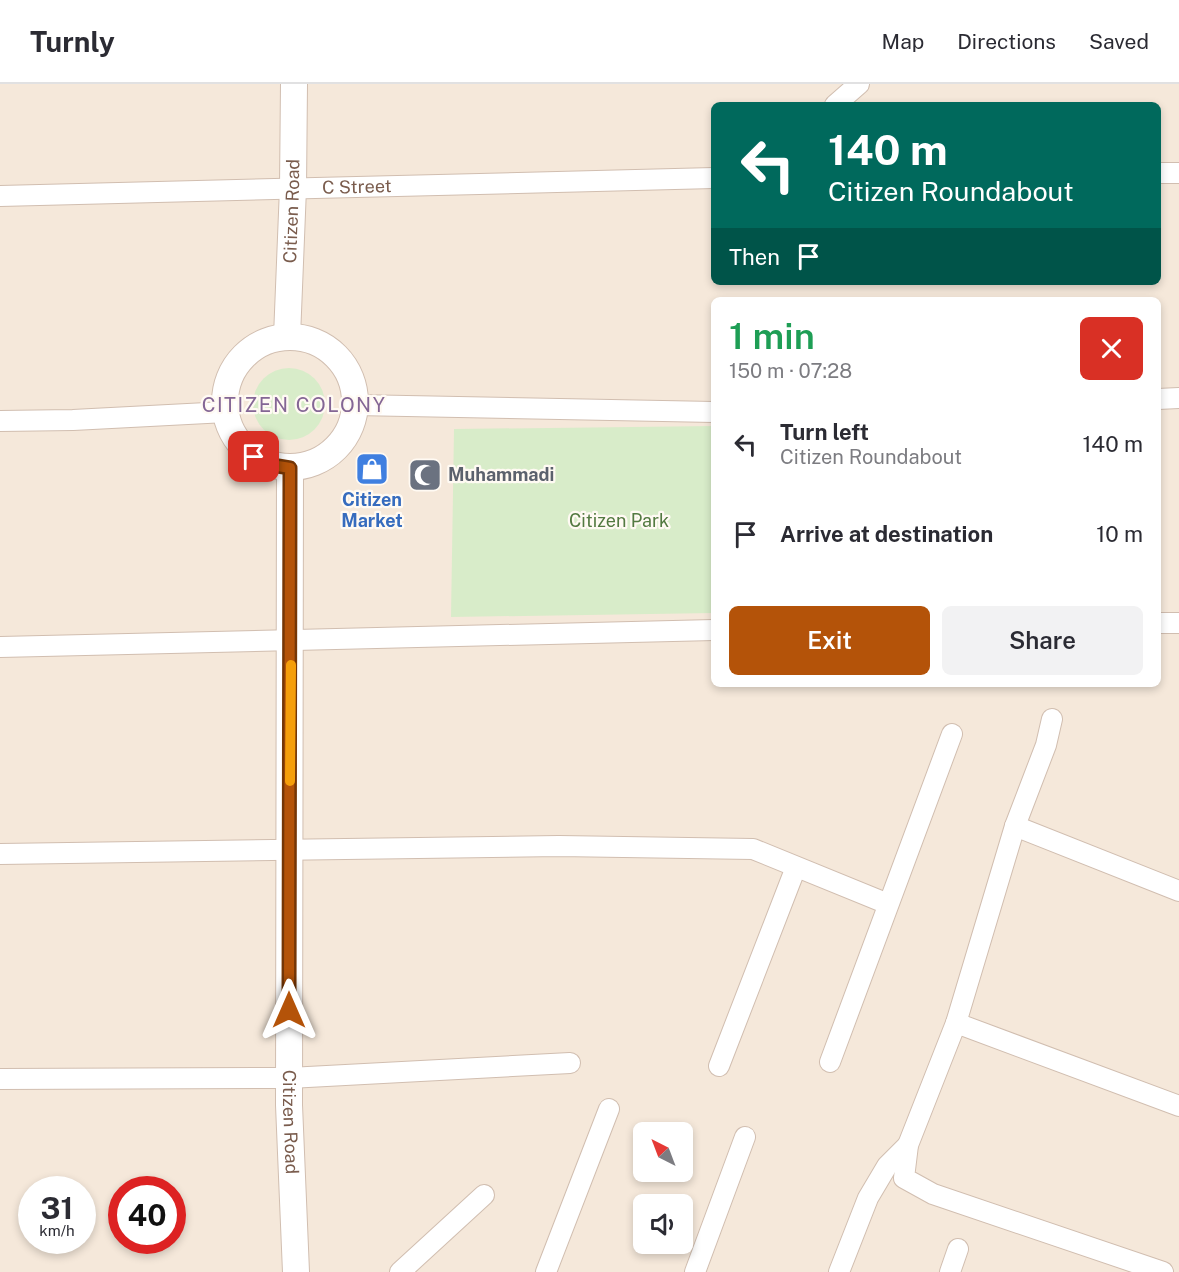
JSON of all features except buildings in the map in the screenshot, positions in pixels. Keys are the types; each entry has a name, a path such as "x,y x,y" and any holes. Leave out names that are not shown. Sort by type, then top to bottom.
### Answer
{"street":[{"name":"Citizen Road","path":"287,337 293,188 294,84"},
{"path":"839,102 859,84"},
{"path":"1161,173 1179,172"},
{"name":"C Street","path":"0,196 711,178"},
{"path":"287,337 308,339 328,349 336,356 343,364 353,384 355,405 351,425 342,442 327,456 309,465 290,468 272,465 254,457 241,445 231,430 225,412 226,390 233,370 247,353 266,342 287,337"},
{"path":"1161,399 1179,399"},
{"path":"355,405 711,412"},
{"path":"0,421 74,420 225,412"},
{"name":"Citizen Road","path":"290,468 289,1078 296,1272"},
{"path":"1161,623 1179,623"},
{"path":"0,647 711,630"},
{"path":"1052,719 1046,745 1015,826 956,1023 908,1145 904,1178 933,1194 1163,1272"},
{"path":"830,1062 952,734"},
{"path":"1015,826 1179,891"},
{"path":"0,854 559,846 753,849 888,904"},
{"path":"719,1066 796,867"},
{"path":"956,1023 1179,1106"},
{"path":"0,1079 289,1078 570,1063"},
{"path":"546,1272 609,1109"},
{"path":"695,1272 745,1137"},
{"path":"839,1272 868,1198 887,1166 908,1145"},
{"path":"400,1272 484,1195"},
{"path":"950,1272 958,1249"}],"shaded area":[{"path":"0,84 1179,84 1179,1272 0,1272"}],"green space":[{"path":"289,368 309,374 319,384 325,404 319,424 309,434 289,440 269,434 259,424 253,404 259,384 269,374"},
{"name":"Citizen Park","path":"711,426 711,613 451,617 454,429"}],"slow traffic":[{"path":"290,781 291,665"}],"place":[{"name":"Citizen Market","path":"372,469"},
{"name":"Muhammadi","path":"425,475"}],"district":[{"name":"CITIZEN COLONY","path":"294,405"}],"route":[{"path":"254,457 272,465 290,468 289,1010"}]}
